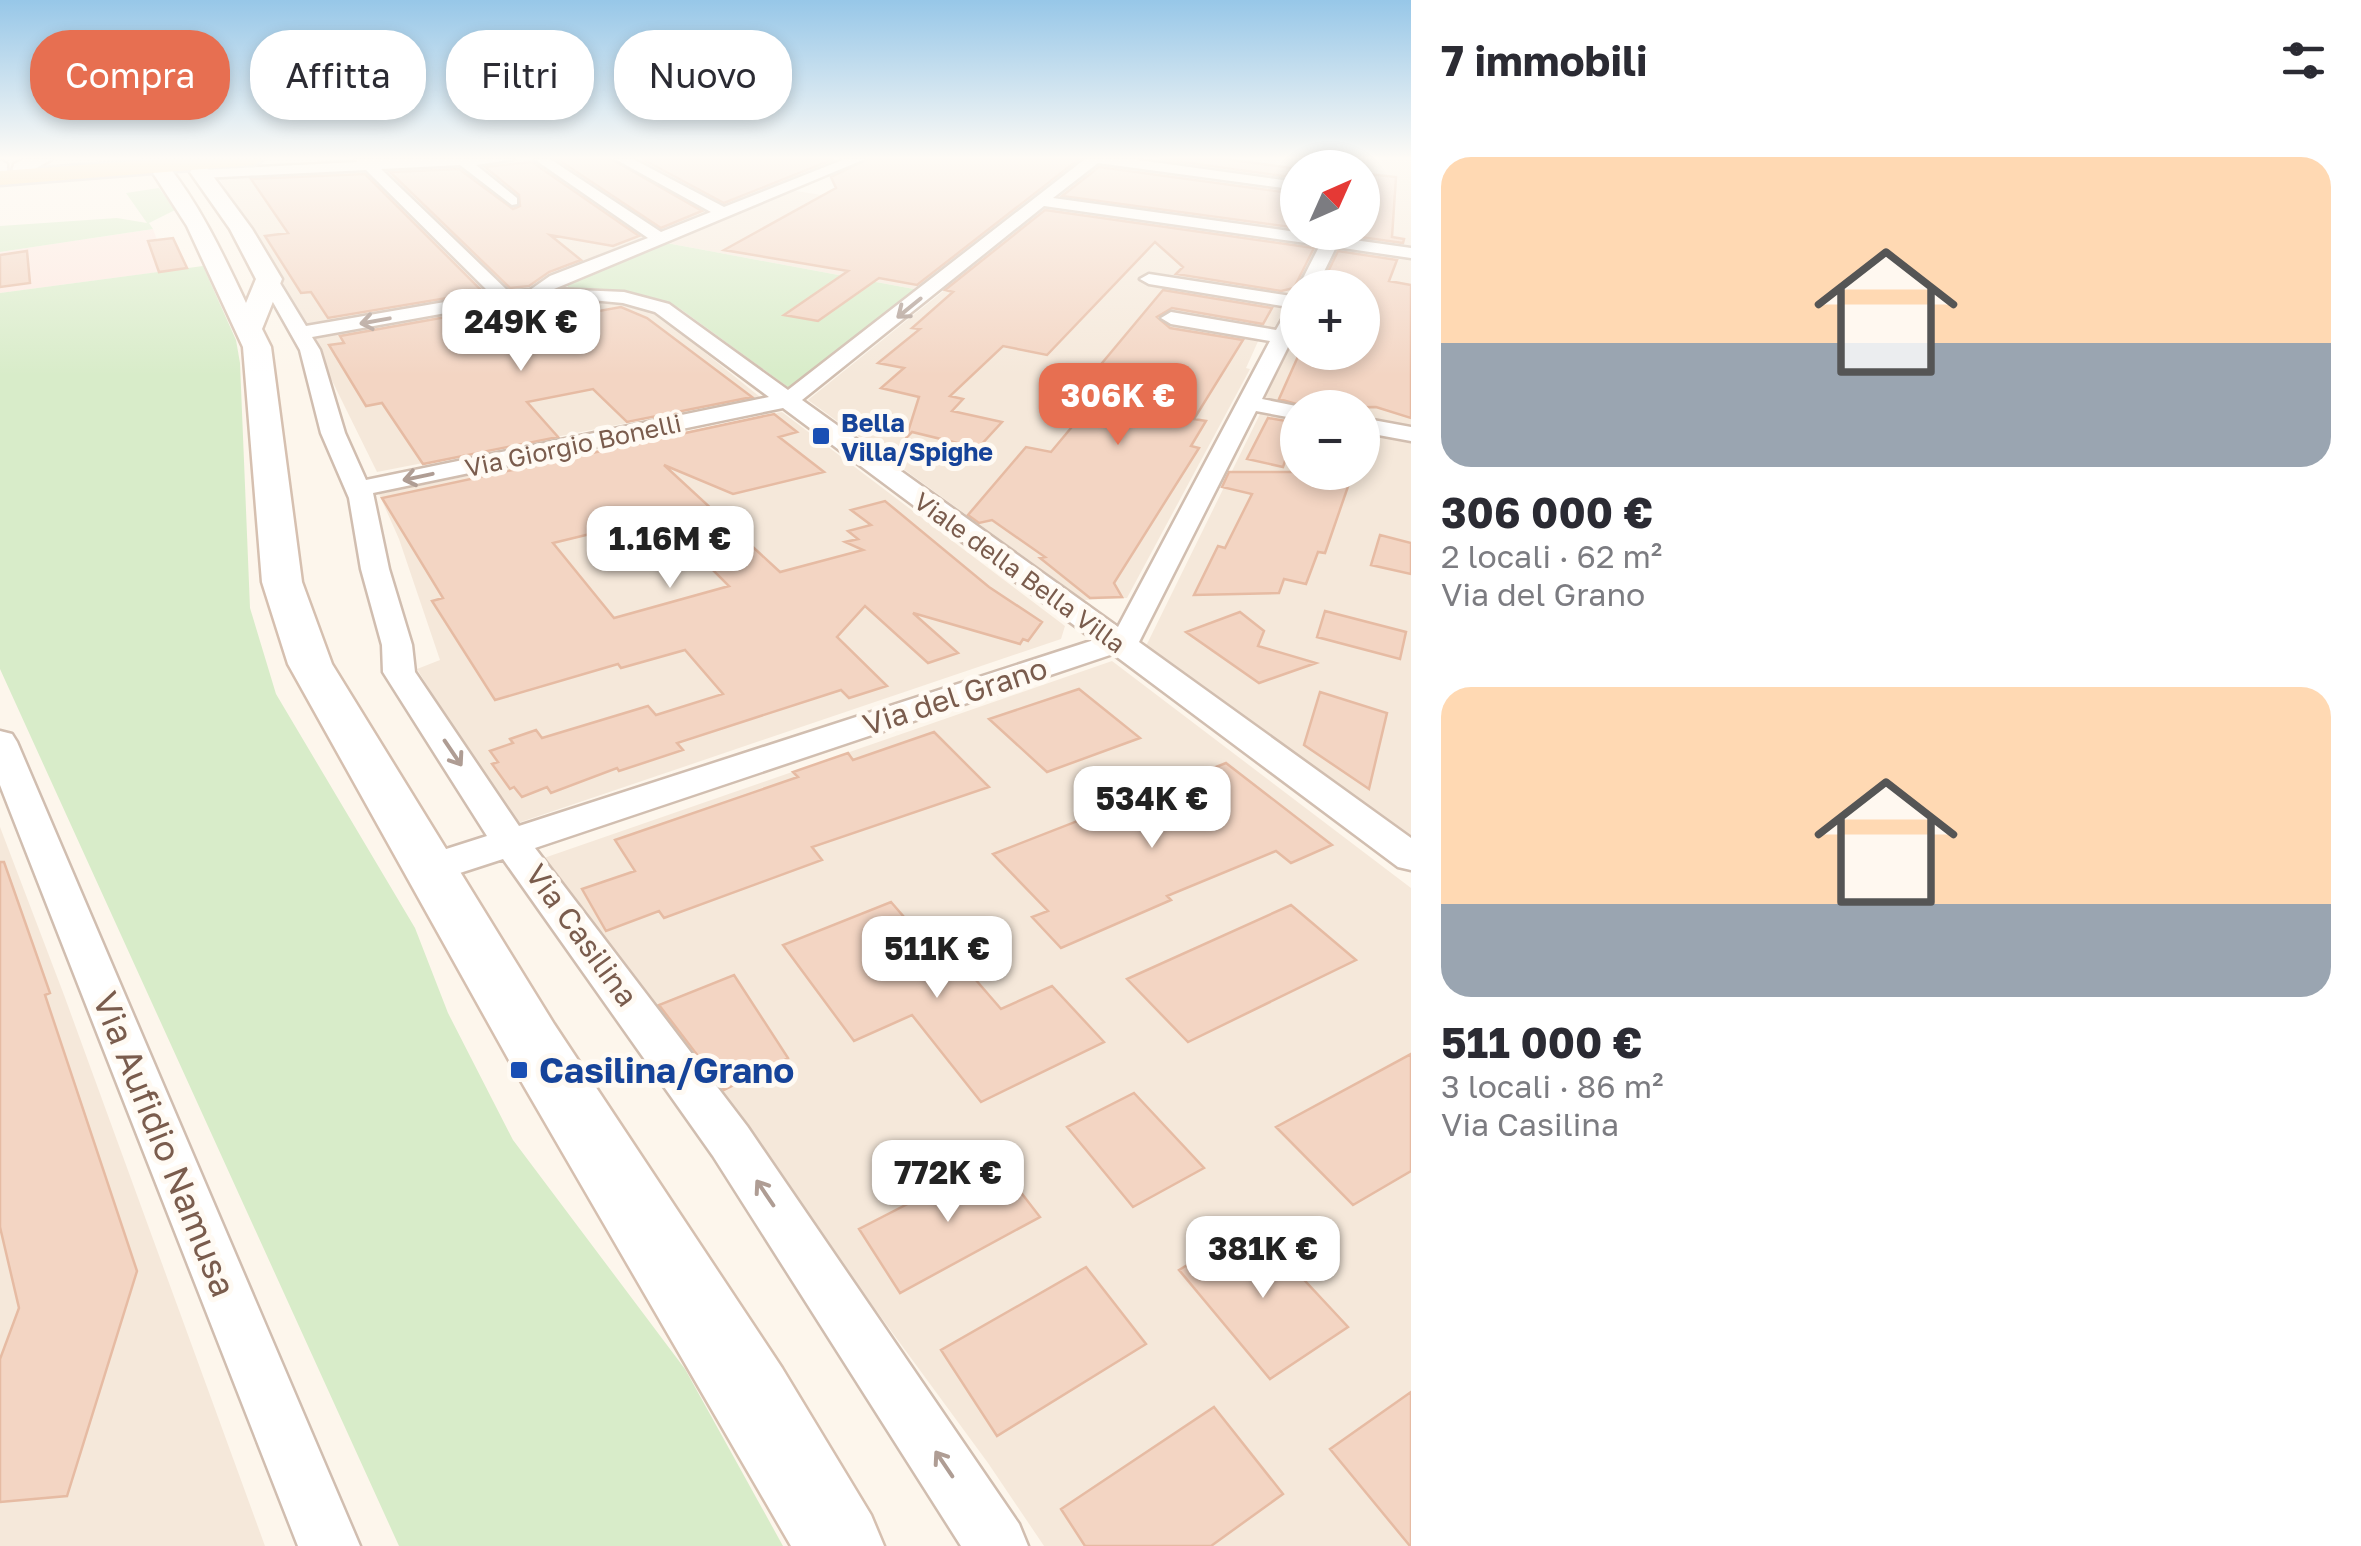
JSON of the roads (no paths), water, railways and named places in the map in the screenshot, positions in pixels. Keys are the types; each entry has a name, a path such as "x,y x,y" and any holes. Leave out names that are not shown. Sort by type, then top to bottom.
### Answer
{"main road":[{"path":"202,231 232,302 254,316"},
{"name":"Via Casilina","path":"243,231 269,279"},
{"path":"269,279 254,316 280,567 290,614 326,697 840,1546"}],"street":[{"path":"436,231 506,299"},
{"path":"649,231 659,238"},
{"path":"534,294 556,280 677,231"},
{"path":"788,400 1004,231"},
{"path":"1380,247 1411,253"},
{"name":"Via Casilina","path":"269,279 314,358 333,434 358,489 397,645 399,672 512,842 730,1141 997,1546"},
{"path":"1149,279 1280,302"},
{"name":"Viale della Bella Villa","path":"302,333 534,294 611,296 662,308 1411,857"},
{"path":"1171,318 1280,337"},
{"path":"1116,643 1128,636 1144,610 1280,341"},
{"name":"Via Giorgio Bonelli","path":"358,489 788,400"},
{"path":"1249,403 1280,409"},
{"path":"1380,428 1411,434"},
{"name":"Via del Grano","path":"429,869 1116,643"},
{"name":"Via Aufidio Namusa","path":"0,742 328,1546"}],"place":[{"name":"Bella Villa/Spighe","path":"821,436"},
{"name":"Casilina/Grano","path":"519,1070"}]}
